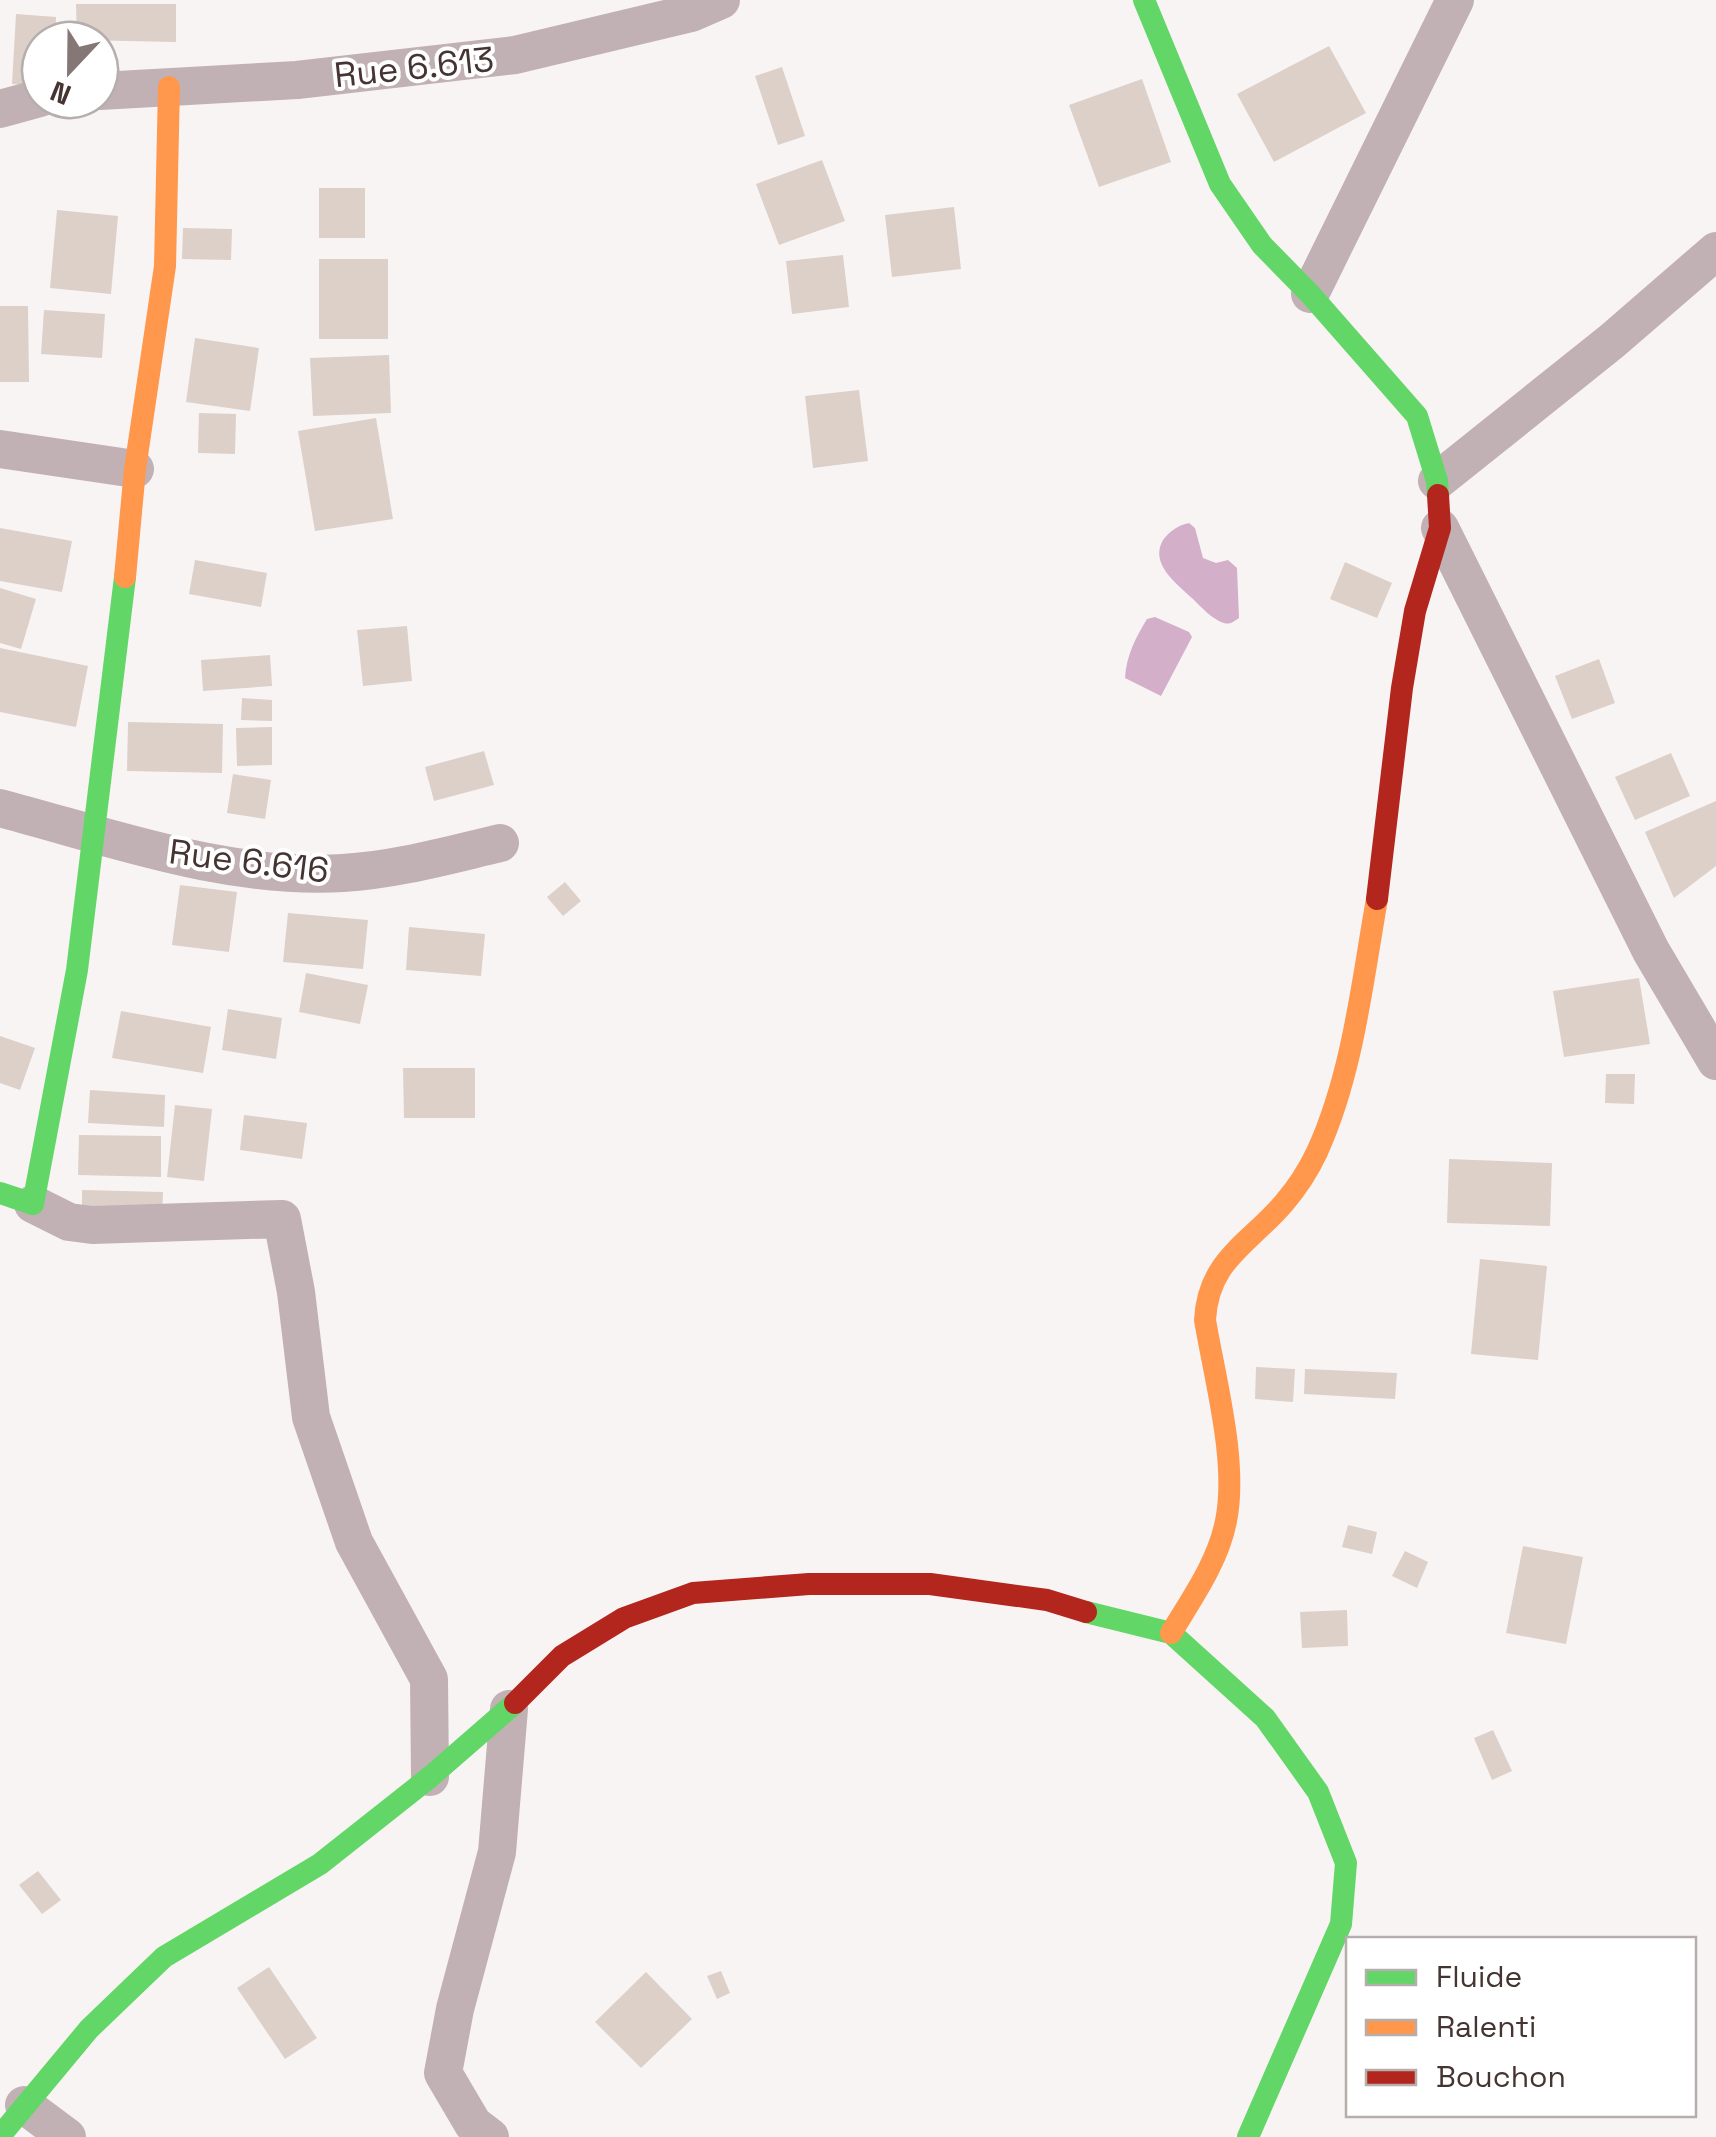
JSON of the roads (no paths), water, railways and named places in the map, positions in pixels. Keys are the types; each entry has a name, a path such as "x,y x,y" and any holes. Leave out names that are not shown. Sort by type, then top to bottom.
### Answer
{"street":[{"name":"Rue 6.613","path":"120,90 298,80 516,56 691,13 721,0"},
{"path":"1144,0 1220,184 1262,245 1417,416 1437,480 1440,528 1412,630 1381,874 1339,1092 1316,1154 1284,1203 1225,1262 1206,1300 1204,1320 1232,1481 1226,1524 1212,1565 1171,1633"},
{"path":"1310,294 1455,0"},
{"path":"168,87 165,266 135,469 77,970 23,1194 69,1222 92,1225 282,1219 296,1292 311,1417 354,1542 429,1679 430,1777"},
{"path":"1437,480 1612,341 1716,251"},
{"path":"0,449 135,469"},
{"path":"1440,528 1651,951 1716,1061"},
{"name":"Rue 6.616","path":"0,808 158,850 252,869 342,874 404,865 500,843"},
{"path":"0,2136 88,2029 164,1957 320,1864 430,1777 509,1709 562,1656 624,1618 694,1593 809,1584 930,1584 1046,1600 1171,1633 1265,1718 1318,1792 1346,1863 1341,1924 1248,2137"},
{"path":"490,2137 473,2124 443,2073 455,2008 498,1852 509,1709"},
{"path":"24,2106 67,2137"}]}
